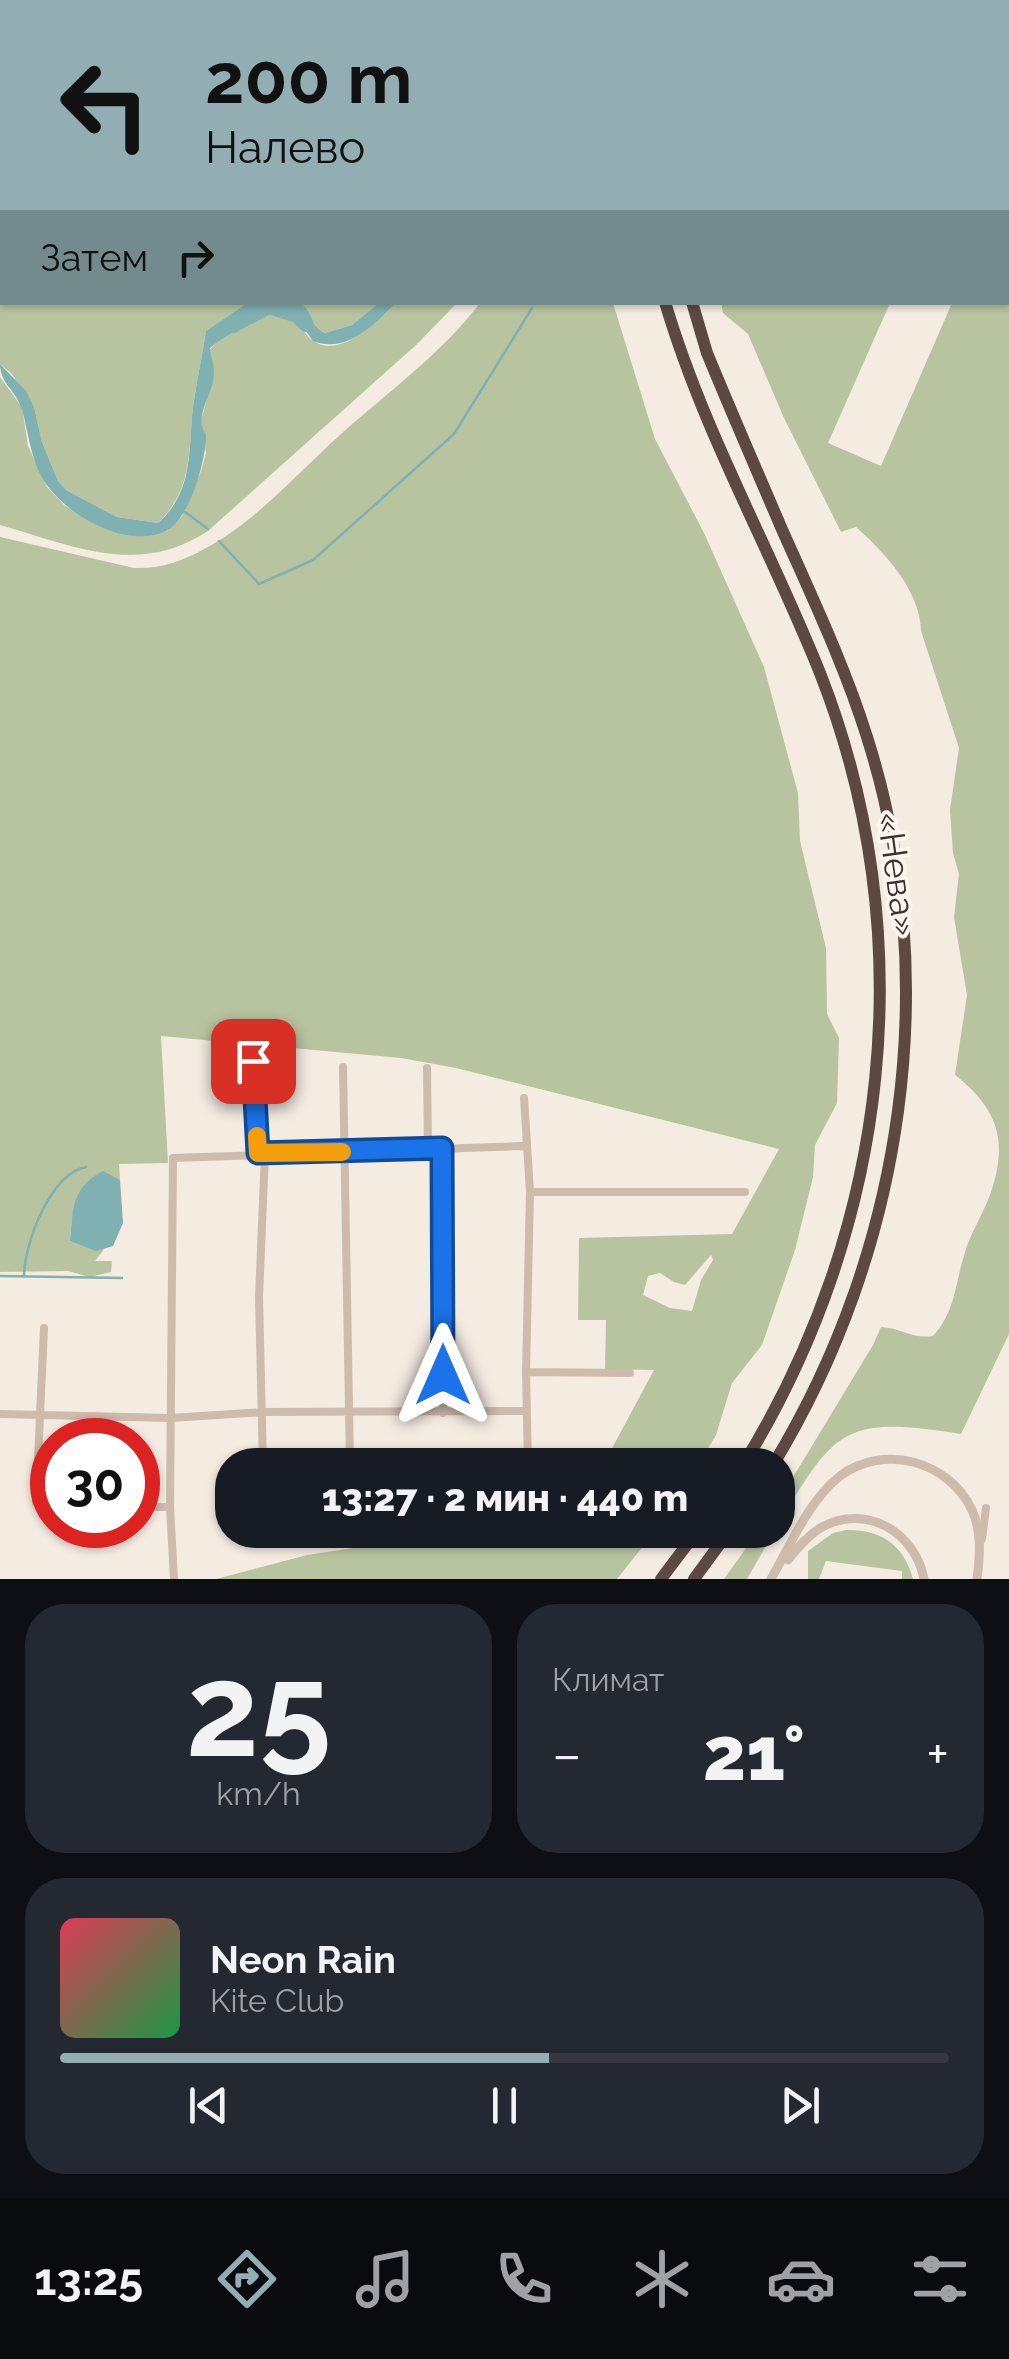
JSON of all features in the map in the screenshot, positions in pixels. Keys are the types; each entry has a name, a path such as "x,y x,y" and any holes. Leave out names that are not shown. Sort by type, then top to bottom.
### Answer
{"highway":[{"name":"«Нева»","path":"666,305 682,360 820,674 862,819 875,904 881,1022 874,1094 852,1216 807,1348 754,1448"},
{"name":"«Нева»","path":"693,305 706,353 844,668 869,741 887,817 901,906 906,974 900,1098 876,1224 855,1296 830,1359 781,1448"},
{"path":"661,1579 684,1548"},
{"path":"694,1579 717,1548"}],"street":[{"path":"253,1061 261,1153 262,1448"},
{"path":"342,1067 350,1448"},
{"path":"427,1068 428,1149"},
{"path":"524,1098 530,1192 528,1448"},
{"path":"442,1148 443,1413"},
{"path":"174,1579 170,1507 173,1158 527,1148"},
{"path":"530,1192 745,1192"},
{"path":"42,1418 44,1328"},
{"path":"526,1372 630,1372"},
{"path":"0,1414 170,1418 262,1412 527,1411"},
{"path":"772,1579 813,1508 844,1474 877,1460 922,1464 943,1476 966,1500 976,1522 980,1558"},
{"path":"160,1507 170,1507"},
{"path":"977,1579 986,1508"},
{"path":"772,1579 806,1539 822,1527 863,1518 902,1536 914,1551 924,1579"}],"green space":[{"path":"0,305 246,305 206,331 186,474 176,499 158,523 117,517 66,490 58,481 42,442 34,407 11,373 0,364"},
{"path":"301,305 377,305 352,325 325,333 316,327"},
{"path":"394,305 455,305 416,345 208,531 182,545 131,555 80,548 0,525 0,377 22,407 28,446 47,487 64,505 113,531 147,535 167,531 182,516 201,471 206,453 201,421 214,371 208,352 215,344 270,308 293,313 311,339 322,345 345,342"},
{"path":"478,305 614,305 655,439 704,533 764,667 798,793 800,841 826,948 827,1014 839,1038 837,1103 815,1145 813,1177 795,1250 762,1345 732,1383 708,1448 612,1448 654,1370 605,1369 606,1320 578,1320 579,1238 732,1234 779,1149 456,1068 401,1058 161,1036 168,1163 119,1164 120,1180 103,1172 80,1192 74,1210 70,1241 96,1250 105,1248 95,1261 112,1261 111,1272 90,1277 68,1271 0,1272 0,537 134,568 163,566 189,557 224,537 260,510 432,355","holes":["711,1255 713,1260 701,1280 692,1311 670,1308 643,1295 648,1276 660,1273 685,1285"]},
{"path":"721,305 889,305 828,443 881,466 951,305 1009,305 1009,1334 961,1434 892,1427 848,1436 814,1467 795,1498 795,1474 881,1327 933,1336 941,1326 968,1245 990,1195 999,1158 999,1142 990,1114 955,1075 967,995 954,917 959,874 953,853 950,810 959,748 919,616 899,573 867,537 856,527 841,532 784,418 748,334 723,313"},
{"path":"870,1532 889,1541 904,1557 913,1579 902,1579 902,1571 826,1561 819,1579 808,1579 808,1551 833,1533"},
{"path":"353,1548 642,1548 617,1579 216,1579 307,1555"},
{"path":"746,1548 765,1548 747,1579 724,1579"}],"water":[{"path":"245,305 303,305 325,333 352,325 377,305 394,305 359,335 337,344 313,341 291,311 267,309 210,348 214,372 201,420 206,435 203,459 189,502 166,531 151,536 119,533 72,510 50,489 39,471 20,403 3,377 0,364 26,391 42,442 58,481 66,490 117,517 158,523 177,500 186,474 206,331"},
{"path":"103,1171 120,1180 123,1223 113,1246 96,1251 70,1241 79,1192"}],"waterway":[{"path":"233,326 269,307 297,316 306,325"},
{"path":"219,541 259,584 313,560 454,434 532,308"},
{"path":"185,512 208,529"},
{"path":"24,1277 34,1230 51,1196 73,1172 86,1167"},
{"path":"0,1276 122,1278"}],"slow traffic":[{"path":"257,1136 258,1153 342,1152"}],"route":[{"path":"253,1061 258,1153 442,1148 443,1375"}]}
